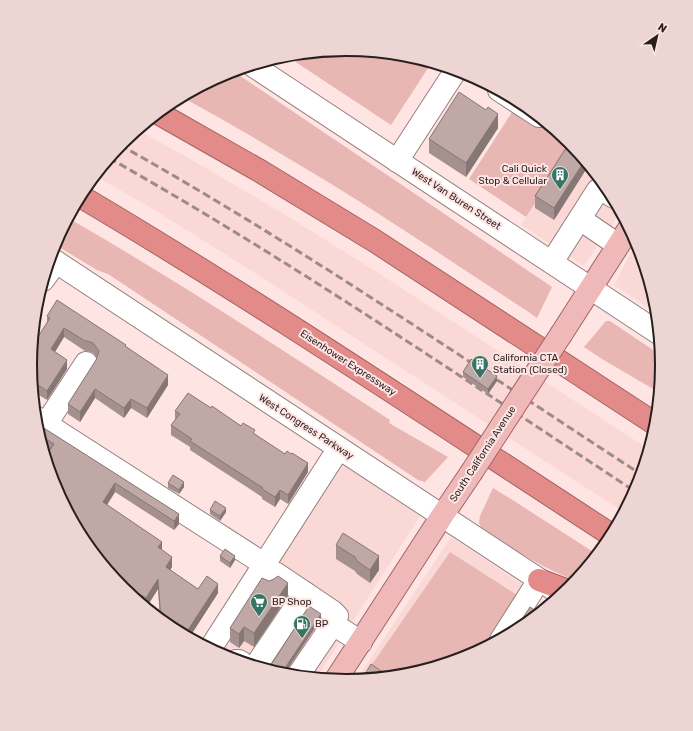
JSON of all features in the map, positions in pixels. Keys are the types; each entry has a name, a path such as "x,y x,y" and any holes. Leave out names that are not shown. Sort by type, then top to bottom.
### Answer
{"highway":[{"path":"163,116 260,171 375,241 651,421"},
{"name":"Eisenhower Expressway","path":"86,199 253,302 607,532"},
{"path":"539,580 561,588"}],"main road":[{"name":"South California Avenue","path":"339,675 471,474 624,236"}],"street":[{"name":"West Van Buren Street","path":"258,69 653,330"},
{"path":"397,161 453,75"},
{"path":"552,262 598,190 601,189"},
{"path":"580,219 624,236"},
{"name":"West Congress Parkway","path":"55,261 557,592"},
{"path":"42,418 86,363"},
{"path":"42,422 272,575 305,593 337,616 312,627 285,661"},
{"path":"225,650 272,575 339,448"},
{"path":"507,630 539,580"},
{"path":"305,593 312,627"},
{"path":"312,627 361,642"},
{"path":"285,661 312,627"}],"shaded area":[{"path":"326,57 367,57 407,62 428,67 391,125 294,61"},
{"path":"239,75 552,287 537,318 404,230 328,182 187,100"},
{"path":"516,106 551,133 569,151 526,217 469,179"},
{"path":"143,133 284,214 380,274 645,447 640,465 620,510 247,268 153,209 100,179 114,161"},
{"path":"569,151 592,177 618,216 584,266 521,225"},
{"path":"73,221 190,291 390,420 389,423 448,457 425,482 418,480 108,274 97,270 61,248"},
{"path":"633,249 640,266 651,309 614,285"},
{"path":"606,321 610,321 655,351 655,390 602,359 584,347"},
{"path":"333,458 420,516 320,673 286,669 247,659 213,644"},
{"path":"493,488 593,552 570,579 520,553 481,527 479,523 480,516"},
{"path":"451,537 532,591 507,630 483,643 446,659 427,664 407,669 360,674"},
{"path":"450,552 520,597 494,637 483,643 446,659 407,669 380,673 371,666"}],"building":[{"path":"459,92 486,110 488,107 498,114 466,163 429,139"},
{"path":"566,148 582,165 554,208 535,196"},
{"path":"57,300 126,345 125,346 168,375 147,408 131,399 124,408 95,389 80,412 68,404 96,360 99,351 93,343 85,341 64,328 51,349 67,360 47,391 38,385 37,366 39,335 50,318 47,316"},
{"name":"California CTA Station (Closed)","path":"471,359 497,376 488,389 463,372"},
{"path":"188,393 211,408 212,406 241,426 243,423 255,430 253,433 285,454 287,451 308,463 288,495 280,490 275,497 190,441 192,439 171,425 180,414 175,411"},
{"path":"43,428 179,514 174,521 115,483 103,502 162,542 158,547 172,557 166,567 198,589 207,576 218,584 187,631 160,613 158,579 146,598 136,592 114,570 101,554 78,520 61,484 53,465 49,451 54,444 46,439"},
{"path":"173,475 184,482 179,490 168,483"},
{"path":"215,501 226,508 220,516 210,510"},
{"path":"343,533 379,556 370,570 357,561 355,557 336,545"},
{"path":"225,549 235,556 230,563 220,556"},
{"path":"278,576 288,583 254,633 244,627 239,634 230,628 262,578 269,581"},
{"path":"309,606 321,614 286,669 271,665"},
{"path":"530,607 536,611 535,611 521,621"},
{"path":"371,664 383,672 367,674 365,674"}],"railway":[{"path":"126,149 253,223 319,264 637,472"},
{"path":"114,161 309,278 630,488"}],"place":[{"name":"Cali Quick Stop & Cellular","path":"560,190"},
{"name":"California CTA Station (Closed)","path":"480,379"},
{"name":"BP Shop","path":"259,617"},
{"name":"BP","path":"302,639"}]}
